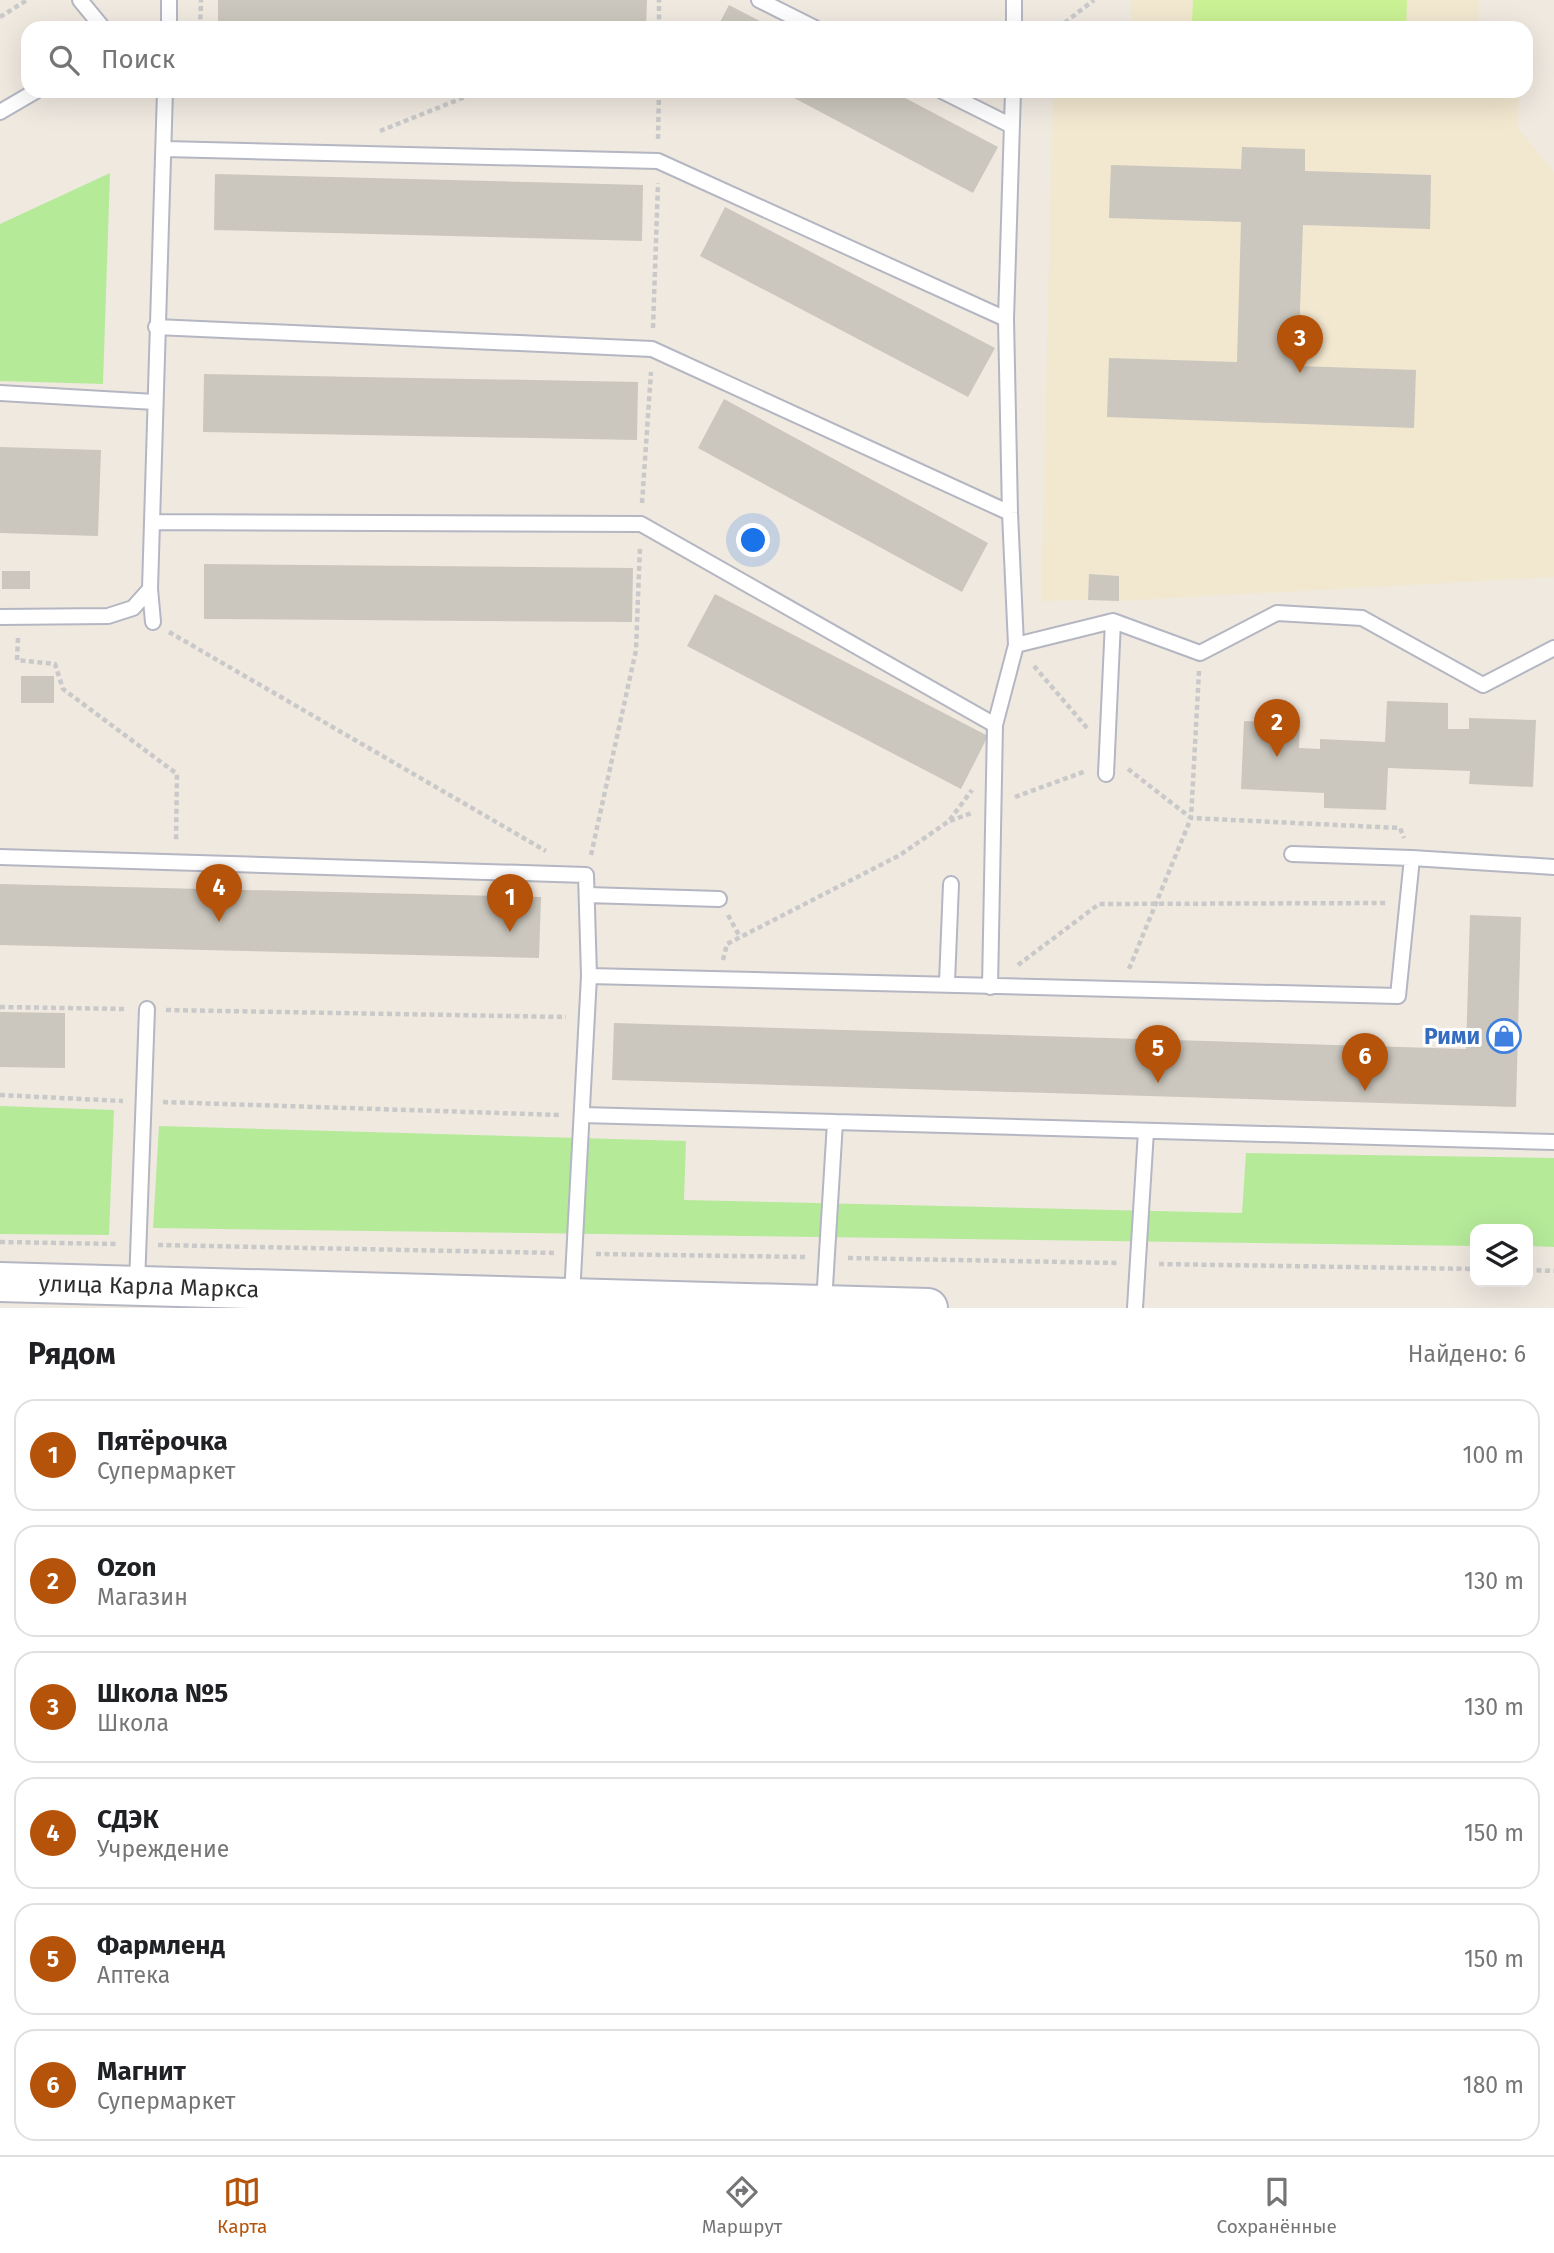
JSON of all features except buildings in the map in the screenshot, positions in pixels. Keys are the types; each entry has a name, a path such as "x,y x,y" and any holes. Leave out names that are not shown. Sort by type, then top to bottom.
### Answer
{"street":[{"name":"улица Карла Маркса","path":"0,1282 928,1308"}],"lane":[{"path":"80,0 97,21"},
{"path":"169,0 169,21"},
{"path":"759,0 801,21"},
{"path":"1014,0 1014,21"},
{"path":"0,112 24,98"},
{"path":"153,622 150,589 165,98"},
{"path":"956,98 1012,126"},
{"path":"990,987 995,724 1016,645 1006,319 1013,98"},
{"path":"164,149 658,162 1006,319"},
{"path":"156,327 652,349 1010,513"},
{"path":"0,393 155,402"},
{"path":"153,522 641,524 995,724"},
{"path":"0,617 108,617 133,608 150,589"},
{"path":"1016,645 1113,621 1200,653 1277,613 1362,618 1483,685 1554,648"},
{"path":"1106,769 1113,621"},
{"path":"1292,854 1554,867"},
{"path":"0,857 586,875 589,976 572,1296"},
{"path":"589,976 947,982 990,987 1398,996 1412,858"},
{"path":"947,982 951,884"},
{"path":"587,895 719,899"},
{"path":"137,1285 147,1009"},
{"path":"582,1115 1554,1142"},
{"path":"824,1305 835,1122"},
{"path":"1135,1308 1146,1131"}],"path":[{"path":"0,17 27,0"},
{"path":"200,21 201,0"},
{"path":"659,0 659,21"},
{"path":"1067,21 1094,0"},
{"path":"376,132 462,98"},
{"path":"153,622 586,875 636,650 652,349 659,98"},
{"path":"19,617 17,660 55,664 62,689 177,774 175,862"},
{"path":"1121,989 1191,818 1200,653"},
{"path":"949,821 994,762"},
{"path":"719,978 727,944 901,855 949,821 1106,769"},
{"path":"1191,818 1400,828 1412,858"},
{"path":"990,987 1099,904 1408,903"},
{"path":"0,1007 585,1018"},
{"path":"1,1094 145,1102 582,1115"},
{"path":"0,1242 1470,1269"},
{"path":"1533,1270 1554,1271"}],"shaded area":[{"path":"1131,0 1479,0 1478,21 1131,21"},
{"path":"1053,98 1519,98 1518,128 1554,172 1554,577 1119,601 1119,576 1089,574 1088,600 1041,601"}],"green space":[{"path":"1193,0 1407,0 1406,21 1192,21"},
{"path":"110,173 103,384 0,381 0,224"},
{"path":"0,1106 114,1110 109,1235 0,1234"},
{"path":"159,1126 686,1141 684,1200 1242,1213 1246,1153 1554,1158 1554,1247 1533,1246 1533,1224 1470,1224 1470,1246 153,1228"}],"place":[{"name":"Школа №5","path":"1300,373"},
{"name":"Ozon","path":"1277,757"},
{"name":"СДЭК","path":"219,922"},
{"name":"Пятёрочка","path":"510,932"},
{"name":"Рими","path":"1504,1036"},
{"name":"Фармленд","path":"1158,1083"},
{"name":"Магнит","path":"1365,1091"}]}
